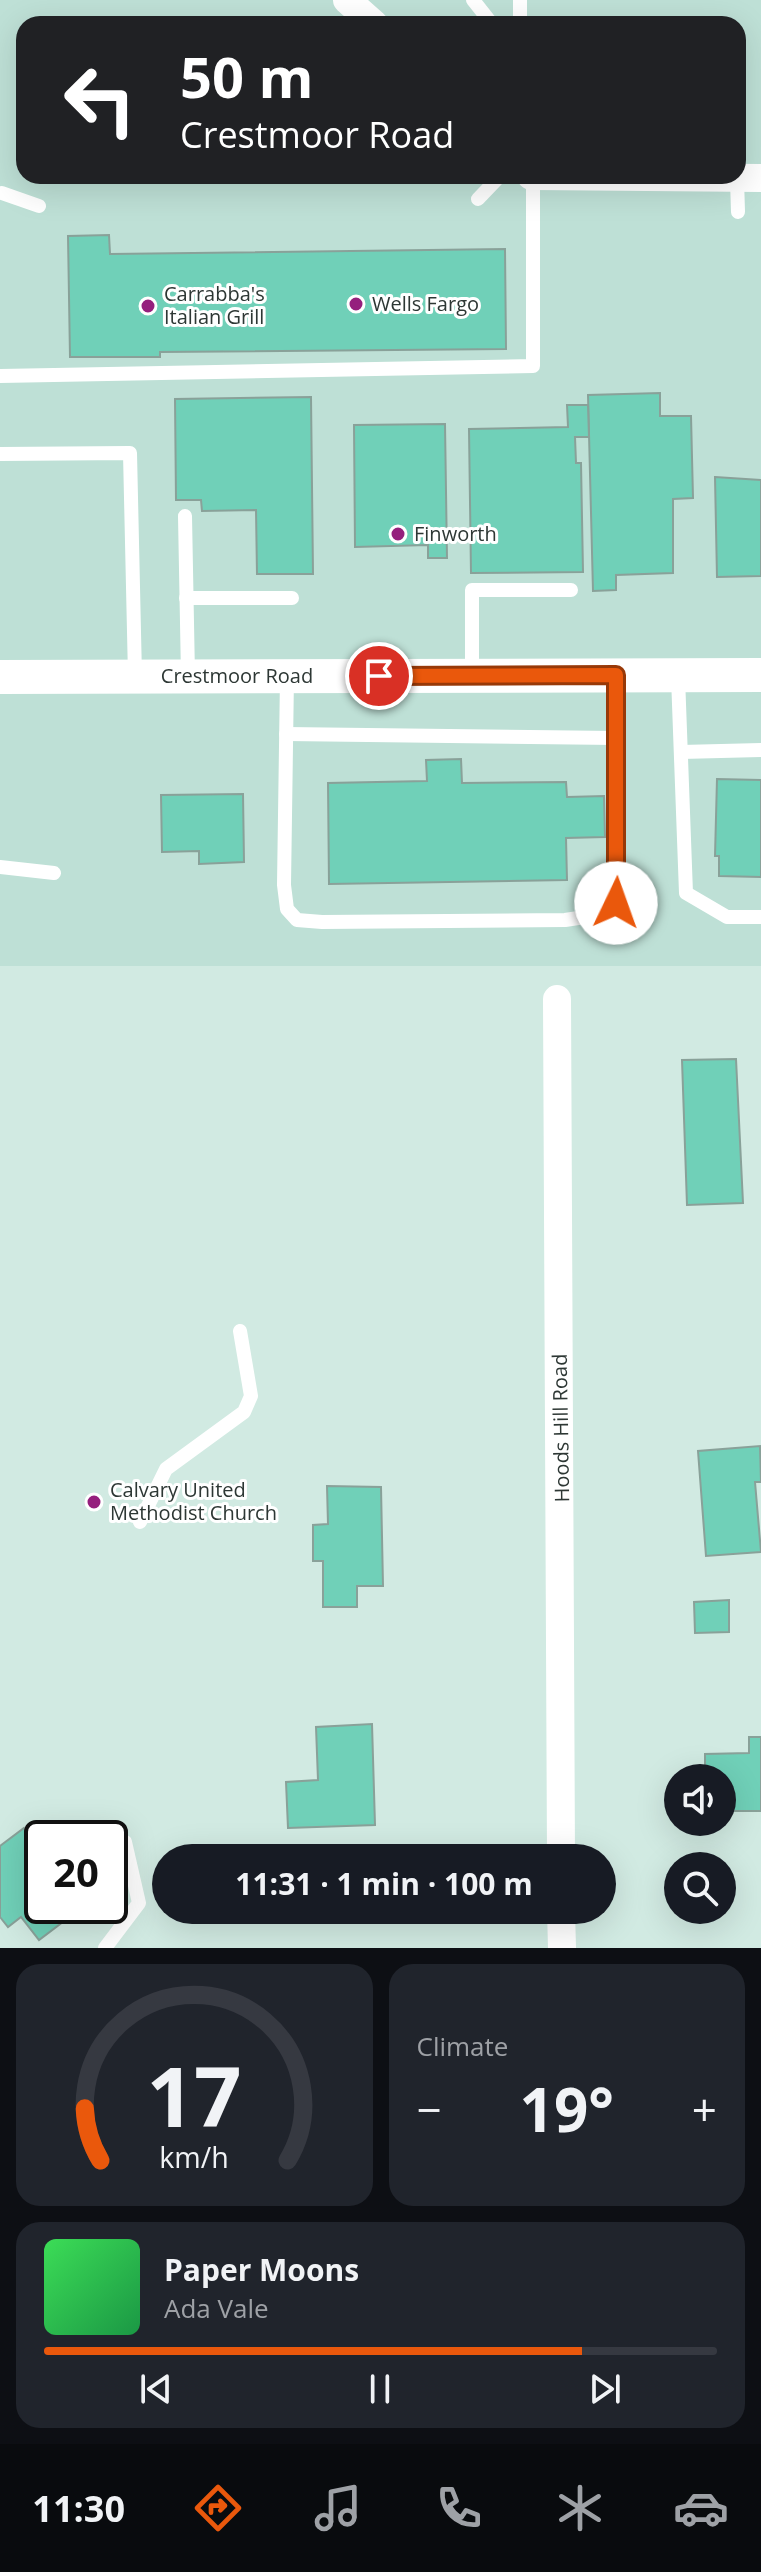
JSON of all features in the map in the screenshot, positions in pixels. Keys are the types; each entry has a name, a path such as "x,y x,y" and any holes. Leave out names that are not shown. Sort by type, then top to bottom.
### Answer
{"street":[{"path":"347,0 365,16"},
{"name":"Crestmoor Road","path":"0,677 761,675"},
{"name":"Hoods Hill Road","path":"557,999 561,1844"},
{"path":"561,1924 562,1948"}],"lane":[{"path":"473,0 486,16"},
{"path":"738,212 749,178"},
{"path":"478,199 492,184"},
{"path":"0,376 533,366 532,184"},
{"path":"2,193 39,206"},
{"path":"0,454 130,453 135,676"},
{"path":"185,516 188,676"},
{"path":"472,675 472,590 571,590"},
{"path":"186,598 292,598"},
{"path":"287,676 284,885 287,909 297,920 322,922 565,920 598,915 616,903 616,675"},
{"path":"678,677 686,893 727,917 761,917"},
{"path":"286,734 616,738"},
{"path":"681,752 761,750"},
{"path":"0,867 54,873"},
{"path":"140,1522 166,1469 244,1412 251,1396 240,1331"},
{"path":"128,1855 139,1903 128,1918"},
{"path":"105,1948 123,1924"}],"shaded area":[{"path":"0,0 761,0 761,966 0,966"}],"building":[{"path":"109,235 110,254 505,249 506,349 160,352 160,357 70,357 68,236"},
{"path":"660,393 660,416 691,416 693,498 673,499 673,573 616,575 616,590 593,591 588,395"},
{"path":"311,397 313,574 257,574 256,510 202,511 201,500 176,500 175,399"},
{"path":"567,405 588,405 589,437 575,437 576,463 581,463 583,572 471,573 469,429 568,427"},
{"path":"445,424 447,558 428,558 428,545 355,547 354,425"},
{"path":"715,477 761,480 761,576 717,577"},
{"path":"461,759 462,783 566,782 567,797 604,796 605,837 566,838 567,880 329,884 328,783 427,781 426,760"},
{"path":"717,779 761,780 761,877 719,876 719,856 715,856"},
{"path":"243,794 244,862 199,864 199,851 162,852 161,795"},
{"path":"736,1059 743,1203 687,1205 682,1060"},
{"path":"760,1446 761,1482 755,1482 761,1552 706,1556 698,1451"},
{"path":"327,1486 381,1487 383,1586 357,1586 357,1607 323,1607 323,1561 313,1561 313,1525 328,1524"},
{"path":"729,1600 729,1632 695,1633 694,1602"},
{"path":"372,1724 375,1825 288,1828 286,1782 318,1780 316,1727"},
{"path":"749,1737 761,1737 761,1811 736,1811 736,1764 705,1764 705,1754 749,1753"},
{"path":"24,1828 24,1921 21,1917 8,1927 0,1917 0,1846"},
{"path":"26,1924 60,1924 39,1940"}],"place":[{"name":"Wells Fargo","path":"356,304"},
{"name":"Carrabba's Italian Grill","path":"148,306"},
{"name":"Finworth","path":"398,534"},
{"name":"Calvary United Methodist Church","path":"94,1502"}],"route":[{"path":"379,676 616,675 616,903"}]}
